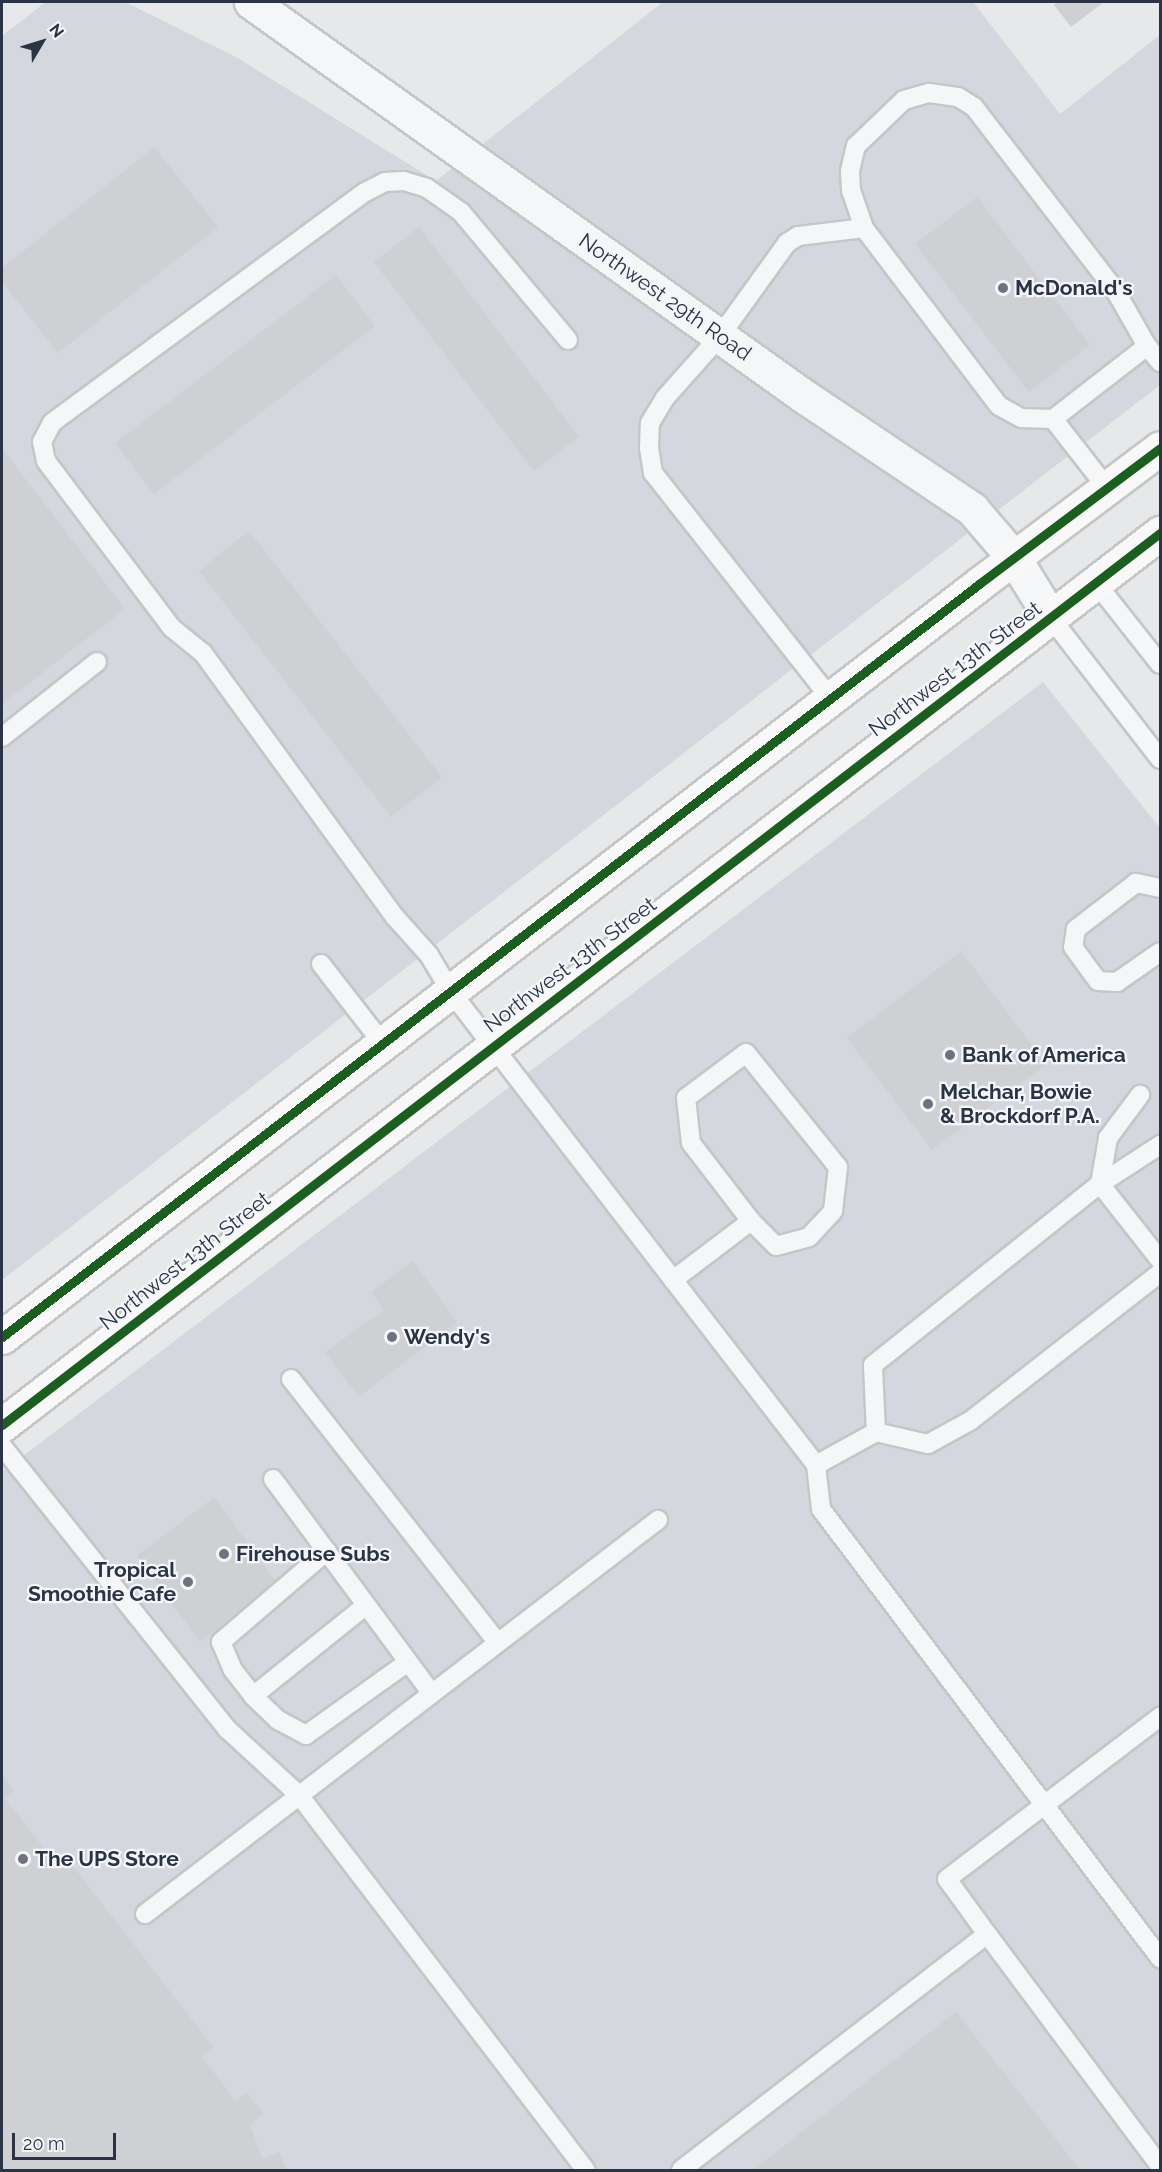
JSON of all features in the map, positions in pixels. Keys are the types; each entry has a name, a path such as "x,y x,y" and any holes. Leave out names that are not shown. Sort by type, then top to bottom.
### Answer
{"main road":[{"path":"2,1337 1014,558 1161,448"},
{"name":"Northwest 13th Street","path":"2,1425 1161,533"}],"street":[{"name":"Northwest 29th Road","path":"250,2 720,336 972,509 1014,558 1051,618"}],"lane":[{"path":"1147,346 1053,419 1021,418 999,406 864,228 851,191 850,171 856,146 904,100 929,93 958,97 974,107 1115,291 1147,346 1161,362"},
{"path":"568,340 461,212 427,188 404,181 385,182 365,192 52,423 42,442 46,462 172,628 203,653 395,917 429,955 451,992 816,1465 821,1509 1161,1958"},
{"path":"831,699 653,473 649,448 650,423 665,398 720,336 787,243 798,236 864,228"},
{"path":"1053,419 1107,488"},
{"path":"1096,583 1161,664"},
{"path":"1051,618 1161,759"},
{"path":"2,737 97,662"},
{"path":"1161,888 1136,884 1076,929 1073,947 1098,981 1117,982 1161,952"},
{"path":"321,964 383,1044"},
{"path":"746,1053 838,1167 833,1211 809,1237 776,1246 751,1221 691,1143 686,1098 746,1053"},
{"path":"1140,1095 1108,1137 1100,1184 1161,1260"},
{"path":"876,1432 873,1365 1100,1184 1161,1145"},
{"path":"673,1280 751,1221"},
{"path":"816,1465 876,1432 928,1444 970,1422 1161,1273"},
{"path":"291,1379 498,1643"},
{"path":"2,1446 227,1729 299,1795 586,2170"},
{"path":"273,1479 432,1694"},
{"path":"145,1914 658,1520"},
{"path":"327,1551 221,1642 233,1670 278,1720 306,1736 408,1662"},
{"path":"254,1696 366,1605"},
{"path":"1161,1718 947,1879 1161,2166"},
{"path":"681,2170 987,1934"}],"shaded area":[{"path":"46,2 125,2 236,57 436,181 663,2 973,2 1060,114 1160,35 1160,385 2,1280 2,36"},
{"path":"1043,682 1160,828 1160,2170 2,2170 2,1472"}],"building":[{"path":"1058,2 1104,2 1071,27 1054,5"},
{"path":"154,147 218,227 58,353 2,282 2,268"},
{"path":"977,197 1090,345 1029,392 915,244"},
{"path":"419,227 579,437 534,471 374,262"},
{"path":"336,275 375,326 154,494 115,443"},
{"path":"2,448 125,609 2,704"},
{"path":"249,531 442,777 391,817 199,571"},
{"path":"961,951 1046,1064 932,1150 847,1038"},
{"name":"Wendy's","path":"413,1261 457,1322 359,1397 325,1352 384,1310 371,1292"},
{"path":"214,1497 277,1583 200,1642 137,1556"},
{"path":"2,1776 14,1791 5,1798 59,1868 69,1861 214,2048 202,2057 236,2101 247,2093 264,2114 250,2125 262,2159 280,2152 286,2170 2,2170"},
{"path":"956,2012 1080,2170 753,2170"}],"cycle path":[{"path":"2,1337 979,584 1160,448"},
{"path":"2,1425 1160,533"}],"place":[{"name":"McDonald's","path":"1003,288"},
{"name":"Bank of America","path":"950,1055"},
{"name":"Melchar, Bowie & Brockdorf P.A.","path":"928,1104"},
{"name":"Wendy's","path":"392,1337"},
{"name":"Firehouse Subs","path":"224,1554"},
{"name":"Tropical Smoothie Cafe","path":"188,1582"},
{"name":"The UPS Store","path":"23,1859"}]}
